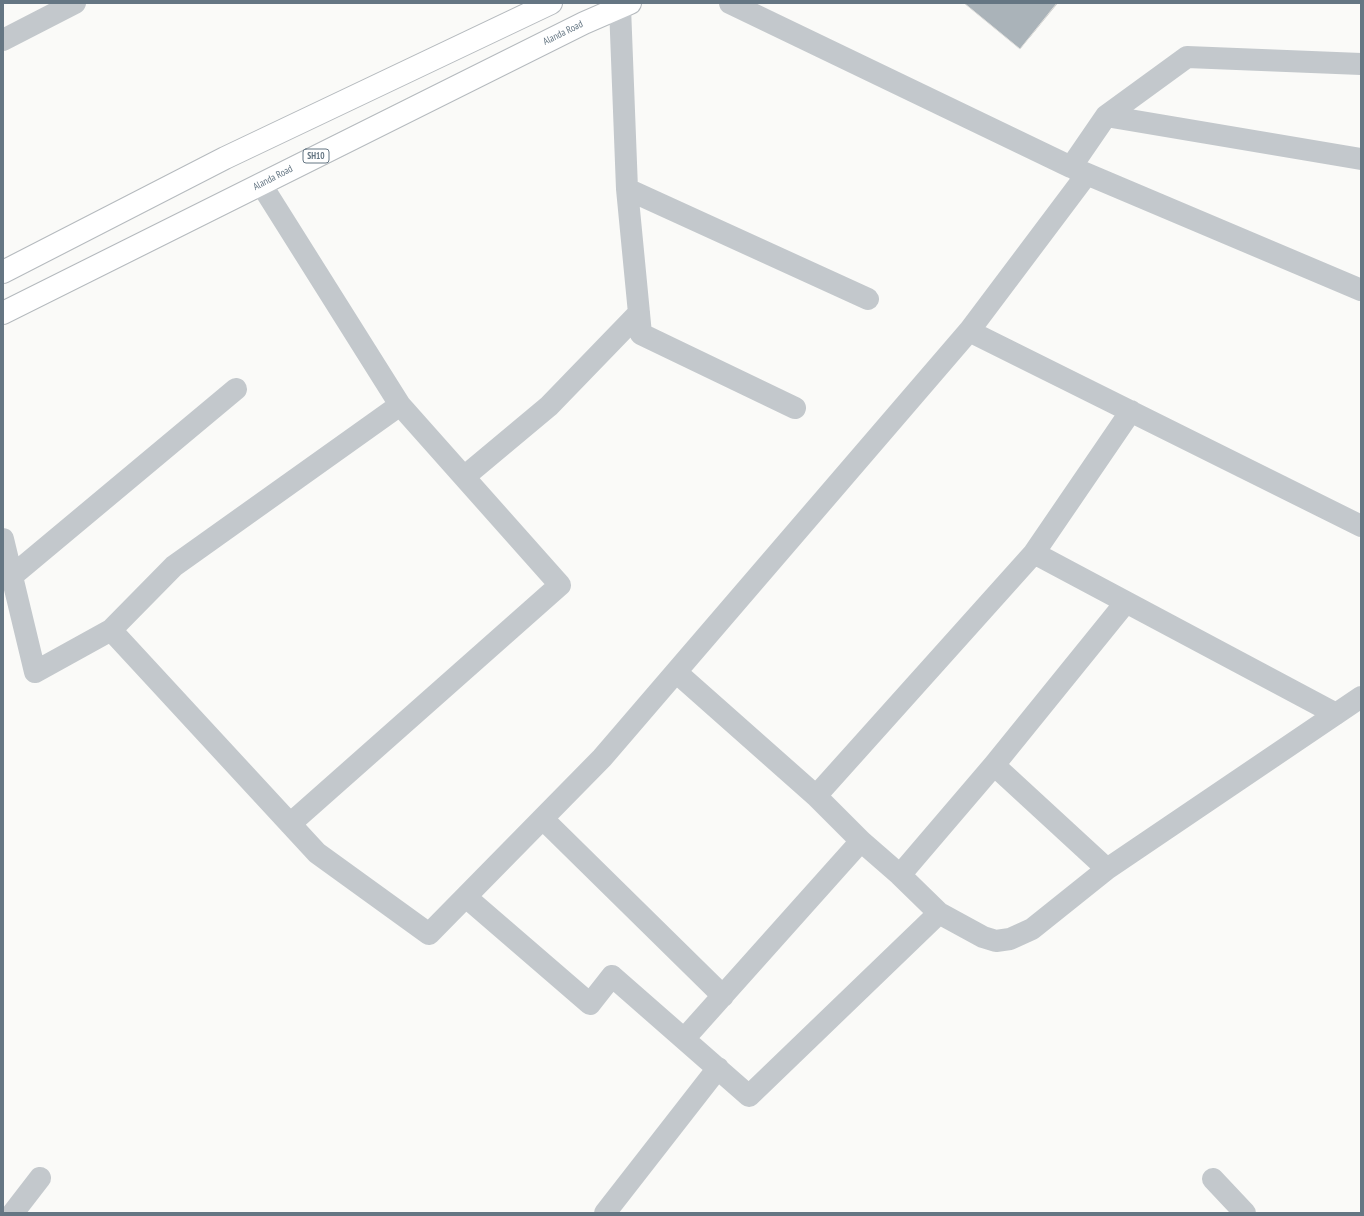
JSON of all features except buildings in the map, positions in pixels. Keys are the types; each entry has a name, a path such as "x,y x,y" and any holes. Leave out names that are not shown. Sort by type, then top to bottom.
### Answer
{"main road":[{"path":"3,272 225,158 551,3"},
{"name":"Alanda Road","path":"3,313 584,23 625,5"}],"street":[{"path":"730,3 1079,171 1361,290"},
{"path":"3,40 63,5"},
{"path":"625,5 627,189 641,334 796,408"},
{"path":"111,630 317,853 429,934 602,758 969,331 1079,171 1106,116 1187,57 1361,64"},
{"path":"1106,116 1361,159"},
{"path":"261,184 400,405 560,585 290,824"},
{"path":"627,189 868,299"},
{"path":"464,477 549,406 639,313"},
{"path":"969,331 1361,526"},
{"path":"12,576 236,389"},
{"path":"3,539 35,672 111,630 174,566 400,405"},
{"path":"816,796 1034,553 1131,412"},
{"path":"1034,553 1336,714"},
{"path":"900,875 994,765 1126,602"},
{"path":"676,672 816,796 862,842 900,875 939,914 983,937 996,941 1010,939 1032,929 1107,869 1361,697"},
{"path":"994,765 1107,869"},
{"path":"542,819 723,996"},
{"path":"684,1039 862,842"},
{"path":"466,897 590,1004 612,976 749,1096 939,914"},
{"path":"605,1213 718,1068"},
{"path":"13,1213 40,1178"},
{"path":"1213,1179 1245,1213"}]}
